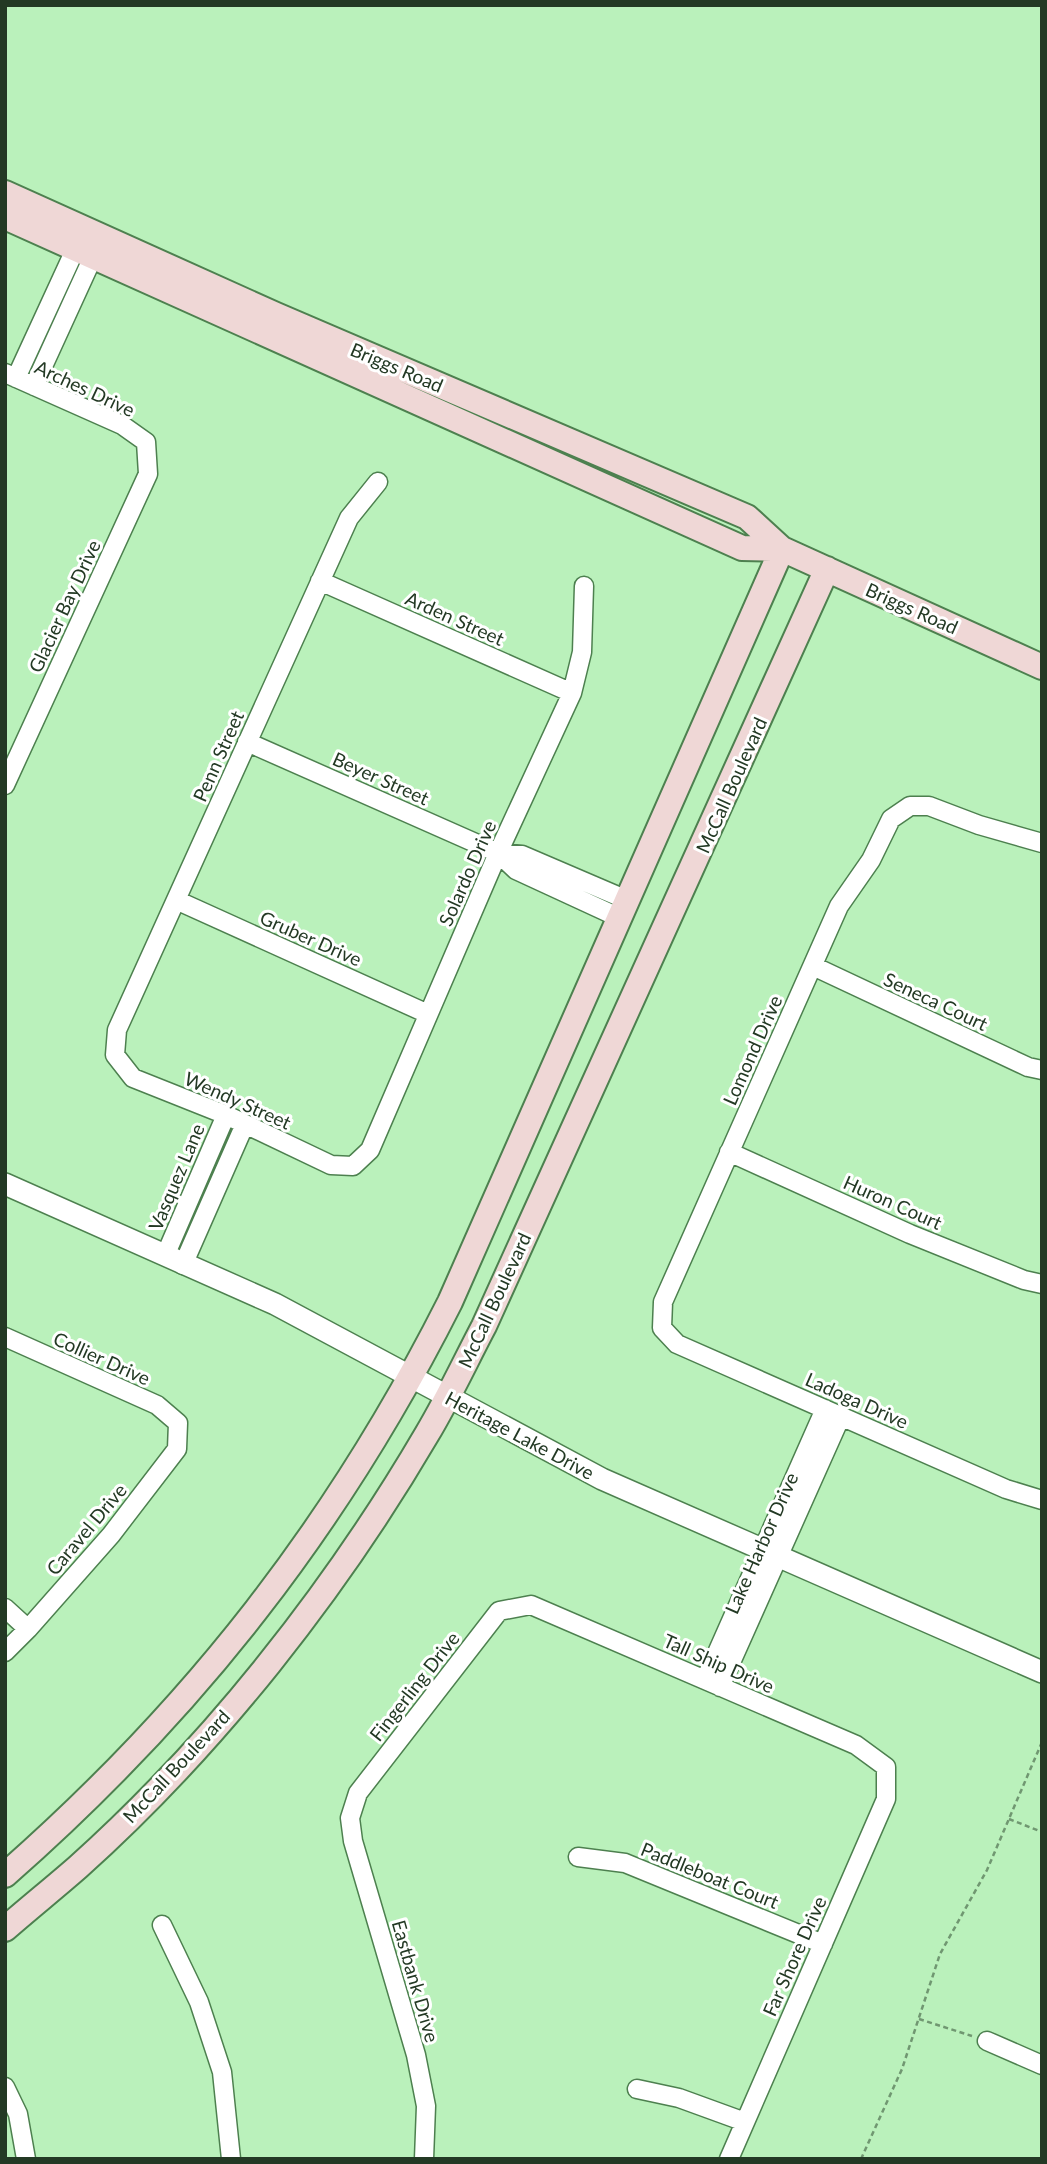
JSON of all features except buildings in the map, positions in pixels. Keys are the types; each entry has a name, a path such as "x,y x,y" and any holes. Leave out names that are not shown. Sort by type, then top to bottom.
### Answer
{"main road":[{"name":"Briggs Road","path":"5,193 89,243 742,548 782,548 1042,667"},
{"name":"Briggs Road","path":"5,217 89,243"},
{"name":"McCall Boulevard","path":"5,1875 116,1771 209,1671 304,1547 411,1377 450,1302 782,548"},
{"name":"McCall Boulevard","path":"5,1929 79,1866 138,1809 242,1696 343,1562 421,1444 490,1313 827,569"}],"street":[{"path":"10,376 89,243"},
{"path":"34,386 89,243"},
{"name":"Arches Drive","path":"10,376 122,425 146,442"},
{"name":"Glacier Bay Drive","path":"5,785 148,474 146,442"},
{"name":"Penn Street","path":"115,1055 117,1030 320,581 349,518 378,482"},
{"name":"Arden Street","path":"320,581 572,693"},
{"name":"Solardo Drive","path":"354,1166 370,1150 498,853 572,693 582,652 584,586"},
{"name":"Beyer Street","path":"247,742 498,853 522,855 624,909"},
{"name":"Lomond Drive","path":"662,1328 663,1302 839,906 870,860 891,819 910,806 929,806 979,825 1042,843"},
{"name":"Gruber Drive","path":"176,900 428,1014"},
{"name":"Seneca Court","path":"813,966 1028,1067 1042,1070"},
{"name":"Wendy Street","path":"115,1055 133,1078 226,1115 331,1165 354,1166"},
{"name":"Vasquez Lane","path":"174,1260 226,1115"},
{"path":"174,1260 245,1124"},
{"name":"Huron Court","path":"729,1152 910,1234 1024,1280 1042,1283"},
{"name":"Heritage Lake Drive","path":"5,1184 275,1304 602,1479 1042,1672"},
{"name":"Ladoga Drive","path":"662,1328 677,1344 1006,1489 1042,1500"},
{"name":"Collier Drive","path":"5,1337 157,1405 178,1423"},
{"name":"Lake Harbor Drive","path":"712,1684 833,1413"},
{"name":"Caravel Drive","path":"5,1652 29,1629 110,1535 177,1448 178,1423"},
{"name":"Tall Ship Drive","path":"531,1605 856,1745 886,1767"},
{"name":"Fingerling Drive","path":"350,1818 358,1793 499,1611 531,1605"},
{"path":"5,1608 29,1629"},
{"name":"Far Shore Drive","path":"729,2159 886,1799 886,1767"},
{"name":"Eastbank Drive","path":"350,1818 353,1841 416,2055 426,2106 425,2159"},
{"name":"Paddleboat Court","path":"578,1857 625,1863 822,1944"},
{"path":"162,1925 199,2002 222,2072 231,2159"},
{"path":"987,2041 1042,2065"},
{"path":"5,2087 18,2115 26,2159"},
{"path":"637,2089 679,2098 745,2122"}],"path":[{"path":"860,2159 897,2080 940,1954 987,1870 1042,1742"},
{"path":"1009,1819 1042,1832"},
{"path":"919,2020 987,2041"}]}
